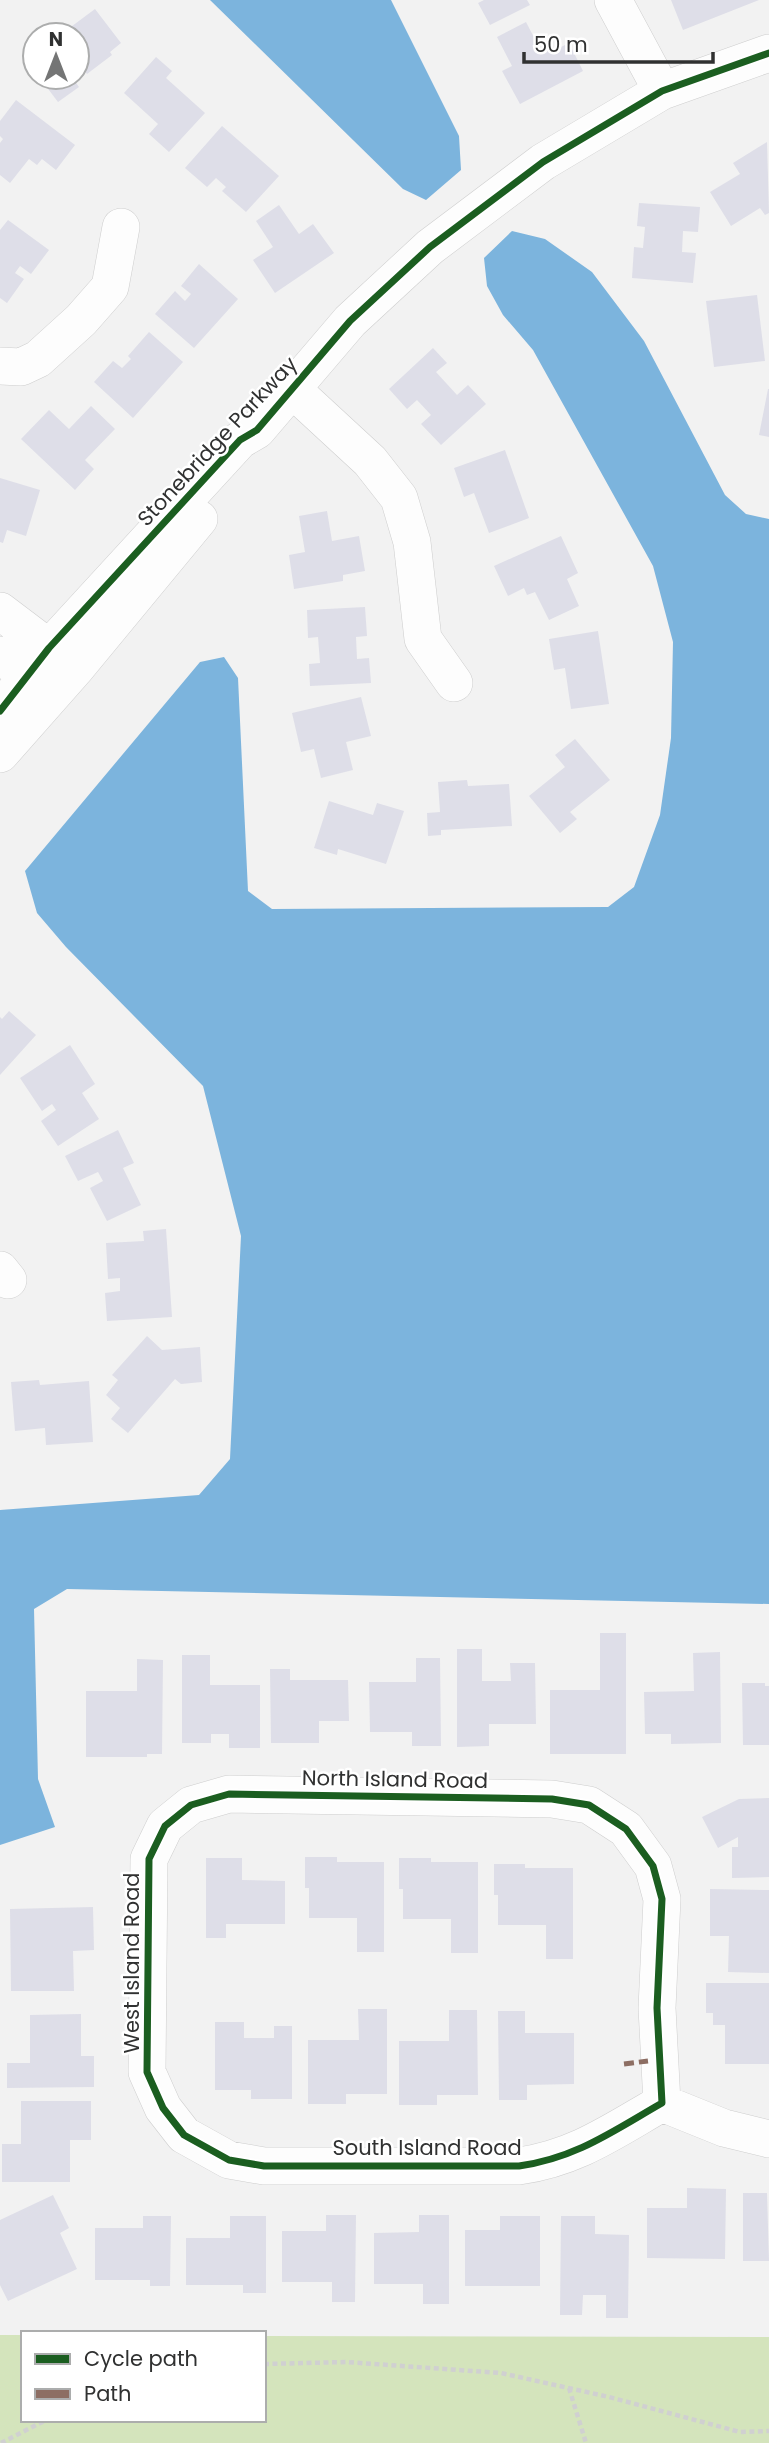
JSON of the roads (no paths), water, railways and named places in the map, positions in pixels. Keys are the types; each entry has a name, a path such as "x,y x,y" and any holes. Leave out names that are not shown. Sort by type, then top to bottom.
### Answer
{"street":[{"path":"614,0 662,91"},
{"name":"Stonebridge Parkway","path":"0,711 255,450 257,429 350,321 430,247 543,162 662,91 769,53"},
{"path":"0,366 21,367 38,359 81,320 110,287 121,227"},
{"path":"292,389 370,461 399,498 412,542 423,639 454,683"},
{"path":"0,611 41,668"},
{"name":"Stonebridge Parkway","path":"0,754 41,668"},
{"name":"North Island Road","path":"165,1826 191,1805 229,1794 552,1799 589,1805 626,1829 653,1866 662,1899 657,2008 662,2104"},
{"name":"West Island Road","path":"165,1826 149,1859 147,2072 163,2108 184,2135"},
{"path":"662,2104 724,2128 769,2139"},
{"name":"South Island Road","path":"184,2135 229,2160 264,2166 519,2166 548,2162 577,2151 662,2104"}],"water":[{"path":"210,0 391,0 459,136 461,170 426,200 403,189"},
{"path":"512,231 545,239 592,272 644,341 725,495 746,514 769,519 769,1604 67,1589 34,1609 38,1779 55,1827 0,1845 0,1510 199,1495 230,1459 241,1236 203,1086 66,947 37,913 25,871 200,662 224,657 238,678 248,891 272,909 608,907 634,887 660,815 671,738 673,642 653,566 533,350 503,315 487,286 484,258"}]}
